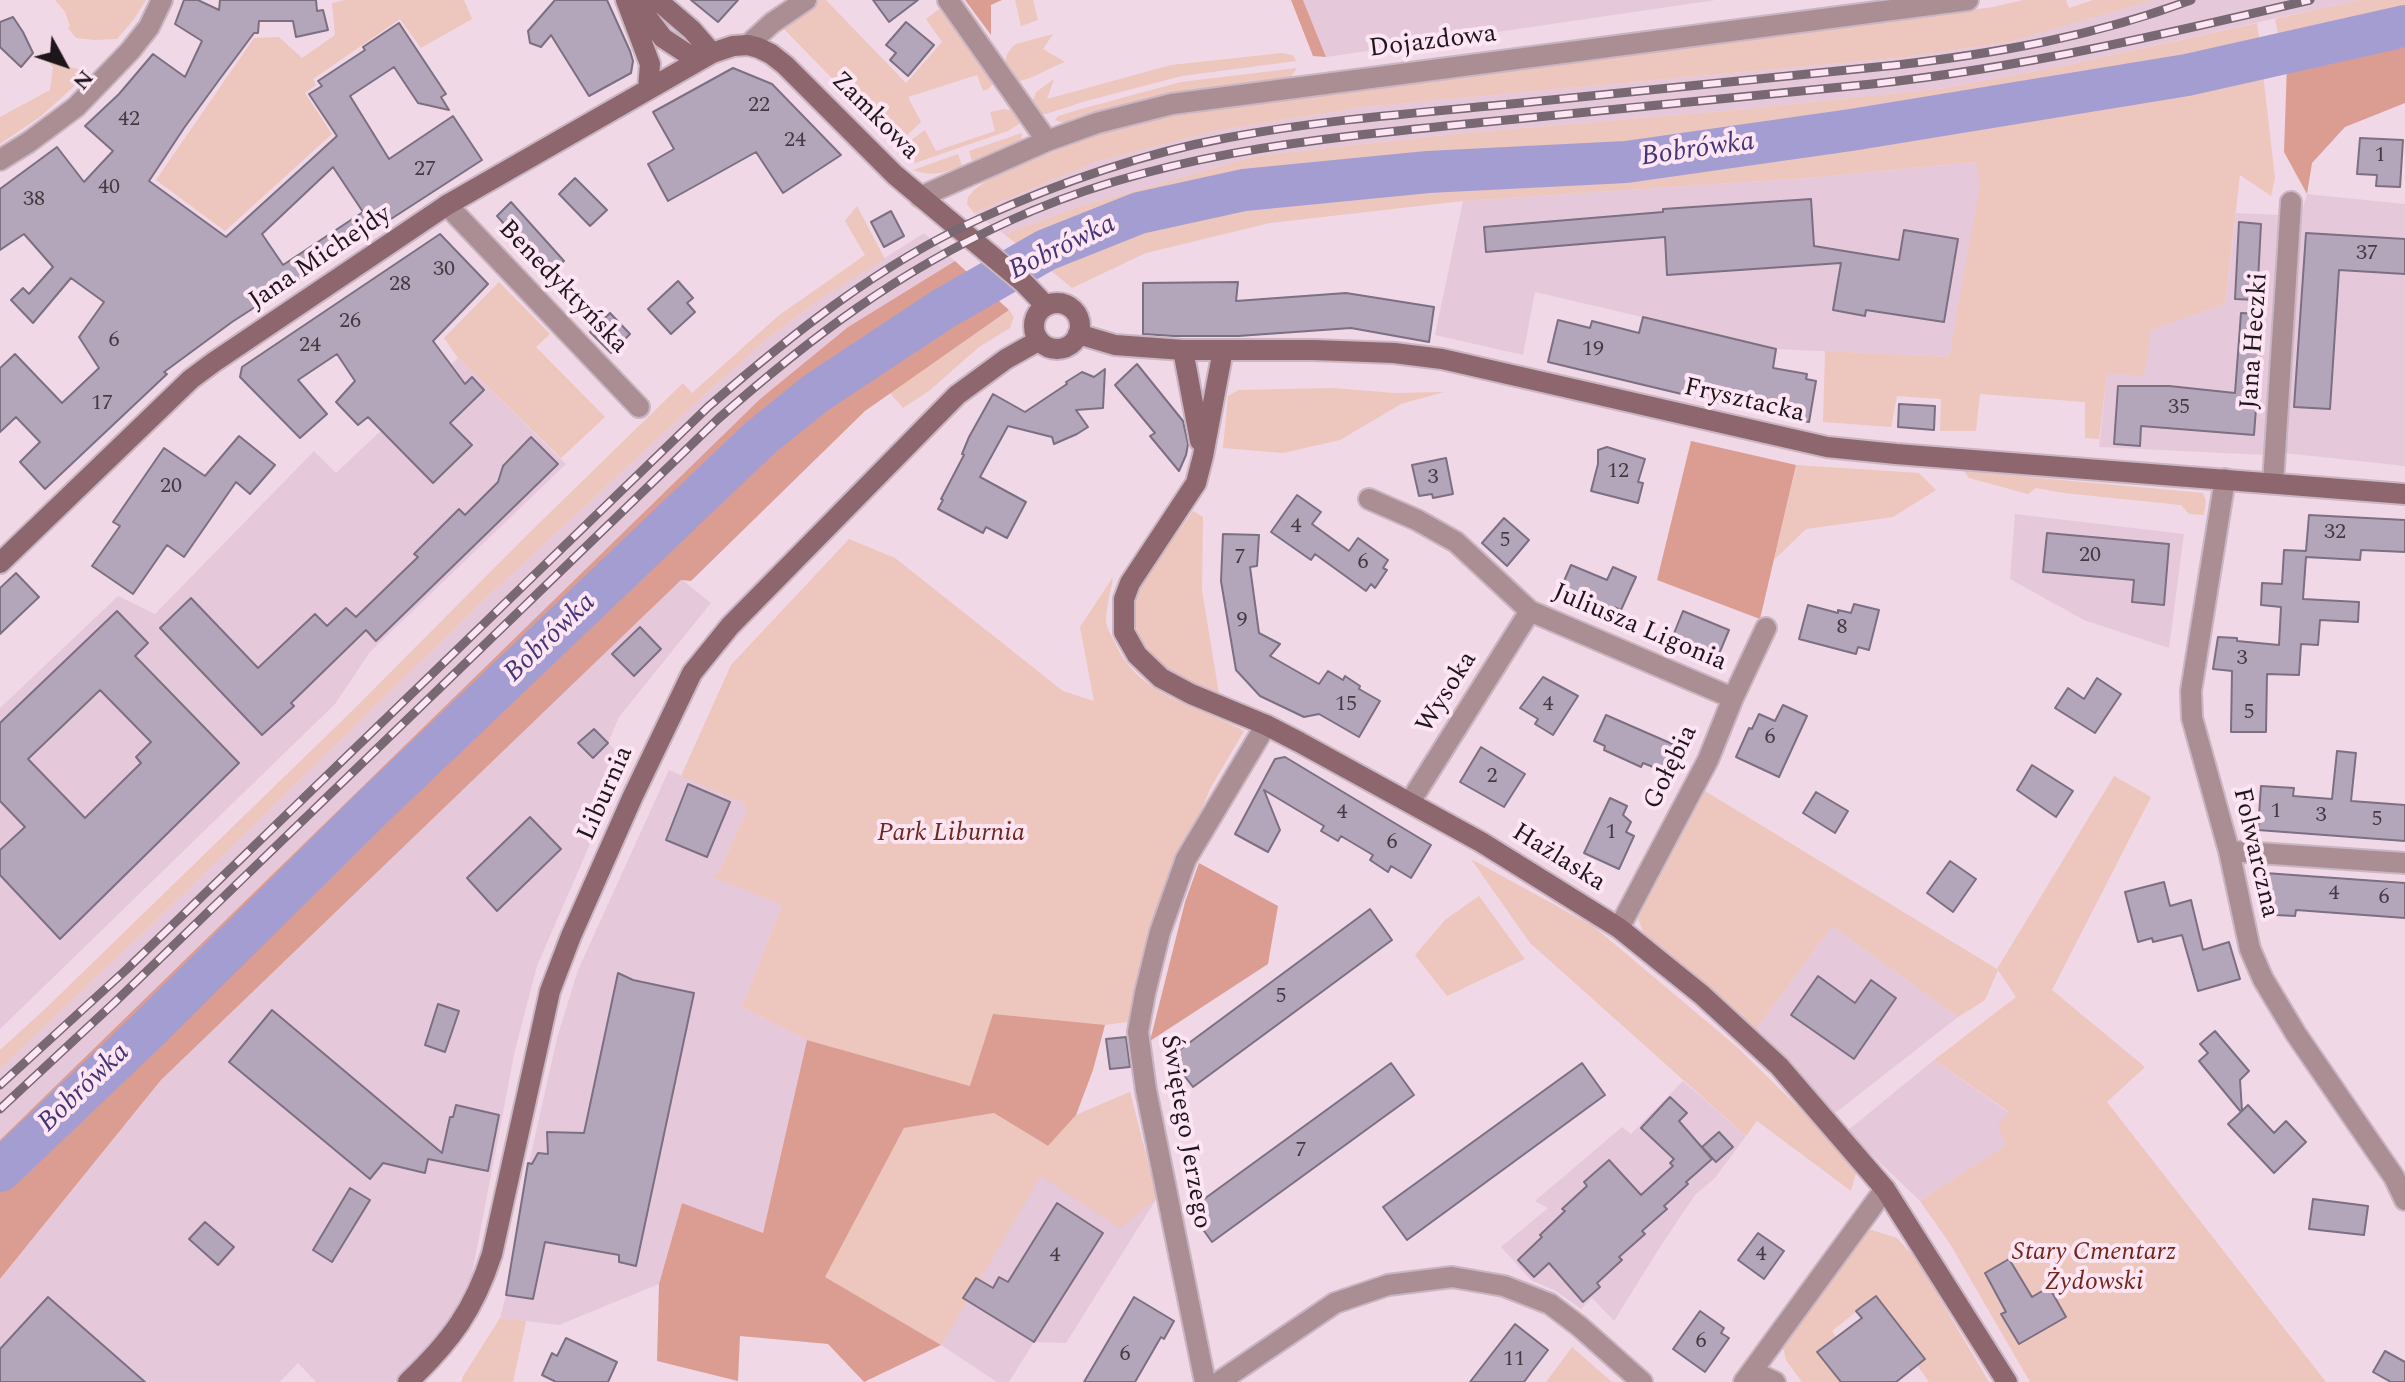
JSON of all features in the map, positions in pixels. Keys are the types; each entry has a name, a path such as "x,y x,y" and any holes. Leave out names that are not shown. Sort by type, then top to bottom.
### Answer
{"street":[{"path":"0,160 76,107 130,51 149,27 162,0"},
{"path":"626,0 650,64 648,90"},
{"path":"634,0 663,38 705,57 733,46 748,45 772,23 806,0"},
{"path":"657,0 692,30 705,57"},
{"path":"948,0 1047,141"},
{"name":"Dojazdowa","path":"920,197 1047,141 1097,123 1172,104 1968,0"},
{"name":"Zamkowa","path":"748,45 759,48 785,65 874,155 1024,283 1046,306"},
{"name":"Jana Michejdy","path":"0,563 191,379 447,205 705,57"},
{"name":"Jana Heczki","path":"2273,483 2291,202"},
{"name":"Benedyktyńska","path":"447,205 639,407"},
{"path":"1060,302 1075,310 1082,326 1078,334 1073,343 1056,350 1045,347 1038,341 1035,318 1046,306 1060,302"},
{"name":"Frysztacka","path":"1078,334 1115,345 1183,350 1314,350 1442,359 1827,447 2405,494"},
{"name":"Liburnia","path":"408,1382 451,1337 479,1293 492,1254 550,991 633,796 692,673 730,626 957,395 1006,359 1038,341"},
{"path":"1183,350 1203,456"},
{"name":"Hażlaska","path":"1223,350 1196,483 1130,583 1124,599 1124,632 1137,655 1161,678 1266,725 1481,842 1619,928 1702,995 1779,1066 1885,1189 2007,1382"},
{"name":"Folwarczna","path":"2225,479 2191,691 2192,718 2229,851 2250,949 2263,979 2296,1034 2400,1177 2405,1200"},
{"name":"Juliusza Ligonia","path":"1369,499 1425,524 1456,542 1530,611 1733,698"},
{"name":"Wysoka","path":"1410,802 1530,611"},
{"name":"Gołębia","path":"1619,928 1708,760 1766,628"},
{"name":"Świętego Jerzego","path":"1205,1382 1146,1090 1138,1032 1160,932 1186,859 1266,725"},
{"path":"2229,851 2405,863"},
{"path":"1775,1382 1748,1376 1885,1189"},
{"path":"1219,1382 1335,1303 1388,1285 1452,1277 1504,1286 1550,1304 1642,1382"}],"shaded area":[{"path":"965,0 1002,0 991,5 991,35"},
{"path":"1291,0 1303,0 1326,57 1313,56"},
{"path":"1303,0 1716,0 1326,57"},
{"path":"2154,0 2358,0 2067,65 1944,88 1746,109 1454,134 1256,156 1078,207 1004,234 974,213 1095,162 1215,131 1363,107 1907,57 2009,42"},
{"path":"2405,38 2405,103 2345,127 2312,163 2307,194 2284,152 2287,64"},
{"path":"1976,162 1981,185 1949,357 1776,349 1765,414 1627,382 1642,317 1535,292 1523,355 1435,335 1463,201 1806,178"},
{"path":"2307,194 2405,204 2405,466 2284,453 2300,217"},
{"path":"2236,213 2279,215 2264,455 2099,447 2107,374 2151,330 2225,304"},
{"path":"924,233 955,261 848,327 760,399 0,1140 0,1069 480,604 701,398 772,335 831,292"},
{"path":"955,261 1009,310 865,411 691,581 681,580 161,1080 0,1279 0,1140 760,399 848,327"},
{"path":"458,358 566,464 370,652 335,704 0,1029 0,708 118,596 155,614 314,451 336,473"},
{"path":"1691,441 1796,465 1760,619 1657,580"},
{"path":"2015,514 2184,534 2169,648 2084,620 2010,579"},
{"path":"681,579 711,603 619,717 608,743 626,761 537,966 515,1050 472,1274 444,1331 394,1382 316,1382 298,1363 280,1382 0,1382 0,1279 161,1080"},
{"path":"669,770 744,803 746,812 720,870 713,877 782,905 742,1007 807,1040 763,1234 682,1203 659,1284 559,1325 500,1318 529,1163 557,1038 578,970"},
{"path":"1199,863 1278,906 1268,964 1150,1041 1185,902"},
{"path":"1832,926 1958,1017 1834,1114 1754,1032"},
{"path":"993,1014 1105,1025 1076,1115 1048,1146 994,1113 904,1128 825,1277 941,1345 864,1382 828,1344 740,1336 738,1381 657,1361 659,1284 682,1203 763,1233 807,1040 970,1086"},
{"path":"1934,1060 2009,1113 2006,1145 1920,1201 1847,1131"},
{"path":"1683,1081 1746,1136 1715,1178 1695,1195 1614,1321 1592,1298 1581,1309 1556,1291 1531,1280 1501,1247 1548,1208 1535,1201 1622,1127 1631,1134"},
{"path":"1130,1092 1157,1198 1066,1343 1034,1342 1009,1382 997,1382 941,1345 824,1277 1048,1146 1076,1115"}],"green space":[{"path":"55,0 146,0 117,39 96,40 76,38 68,28 65,12"},
{"path":"345,0 464,0 472,19 421,48 400,19 313,79 316,85 305,93 332,134 225,231 156,180 254,38 279,37 302,58 335,35 332,3"},
{"path":"817,0 826,0 906,83 942,42 926,19 939,9 993,83 983,91 977,75 908,97 921,122 897,145 782,27"},
{"path":"1015,0 1033,0 1038,20 1021,26"},
{"path":"2023,0 2066,0 2069,8 2093,0 2154,0 2009,42 1907,57 1363,107 1215,131 1095,162 974,213 967,204 968,197 975,189 994,176 1097,134 1187,111 1993,7"},
{"path":"2358,0 2405,0 2405,9 2279,39 2275,19"},
{"path":"2257,23 2260,45 2182,68 1907,115 1728,140 1373,161 1210,185 1117,211 1026,251 1004,234 1078,207 1256,156 1454,134 1746,109 1944,88 2067,65"},
{"path":"1053,34 1043,49 1065,62 1026,80 1020,81 1010,73 1006,59 1016,44"},
{"path":"39,51 66,66 90,72 40,117 0,144 0,117 50,90 53,67"},
{"path":"1282,53 1293,55 1296,61 1182,76 1046,114 1042,114 1033,100 1036,92 1054,79 1047,99 1171,65"},
{"path":"1297,68 1290,78 1127,103 1072,122 1055,120 1058,116 1081,109 1181,82"},
{"path":"2263,74 2275,178 2271,196 2240,175 2225,304 2151,330 2144,375 2107,374 2099,439 2085,438 2085,402 1980,394 1976,431 1940,431 1941,399 1897,396 1891,427 1823,422 1825,351 1949,357 1980,185 1976,162 1806,178 1463,201 1270,223 1146,253 1072,288 1042,263 1135,223 1354,188 1914,138 2109,109"},
{"path":"1013,111 1020,123 1008,131 915,163 900,148 925,130 936,151 995,131 990,112"},
{"path":"1022,133 1021,140 972,161 969,151"},
{"path":"958,154 962,166 932,174 913,170"},
{"path":"857,206 885,259 831,292 772,335 701,398 480,604 0,1069 0,1050 353,710 683,383 692,393 778,316 865,255 845,221"},
{"path":"499,282 550,334 536,347 605,417 561,458 458,358 444,338"},
{"path":"1009,310 1014,317 1010,328 979,347 929,391 903,408 890,393"},
{"path":"1333,388 1394,393 1444,392 1401,404 1340,440 1283,453 1223,448 1228,396 1239,390"},
{"path":"1796,465 1919,473 1936,490 1893,517 1806,529 1774,560"},
{"path":"1964,471 2203,493 2206,501 2204,515 2189,514 2181,505 2036,488 2028,494 1969,478"},
{"path":"1193,511 1203,517 1202,590 1219,694 1183,680 1162,663 1140,637 1133,617 1133,606 1142,587"},
{"name":"Park Liburnia","path":"849,539 895,558 1063,691 1094,701 1080,627 1113,577 1106,623 1126,661 1154,688 1244,731 1211,787 1160,908 1135,1021 1105,1025 970,1086 807,1040 742,1007 782,905 712,877 720,870 746,812 744,803 681,776 731,665"},
{"name":"Stary Cmentarz Żydowski","path":"2114,776 2151,797 2052,990 2145,1067 2107,1102 2326,1382 2030,1382 1950,1244 1920,1201 2006,1145 1998,1125 2009,1112 1934,1060 2016,997 1998,970 1985,1000 1958,1017 1832,926 1754,1032 1643,932 1638,918 1705,791 1997,969"},
{"path":"1471,859 1593,926 1737,1047 1858,1166 1851,1191 1757,1121 1746,1136 1530,943"},
{"path":"1479,896 1525,959 1447,996 1415,955 1446,919"},
{"path":"1130,1092 1157,1198 1120,1228 1041,1176 941,1345 824,1277 904,1128 994,1113 1048,1146 1076,1115"},
{"path":"1872,1230 1897,1238 1917,1260 1989,1382 1929,1382 1917,1365 1925,1358 1876,1296 1832,1331 1836,1337 1818,1352 1841,1382 1802,1382 1786,1360 1782,1344 1863,1233"},
{"path":"500,1318 526,1321 513,1382 462,1382 462,1378"},
{"path":"1572,1347 1612,1382 1546,1382"}],"building":[{"path":"184,0 198,0 219,10 220,0 316,0 317,11 323,10 328,30 296,37 293,21 259,21 258,33 254,33 219,80 149,181 226,237 337,136 309,94 322,86 318,81 399,23 446,94 441,97 449,110 418,103 394,67 350,96 389,159 453,116 482,160 232,322 164,372 167,374 45,489 20,462 40,442 16,417 0,432 0,368 15,354 62,403 99,368 79,337 104,302 71,278 33,323 11,300 23,288 29,294 53,267 24,234 0,250 0,189 57,147 84,182 113,151 85,126 119,94 153,54 185,77 202,41 175,24","holes":["333,167 363,212 283,265 262,234"]},
{"path":"555,0 607,0 630,51 633,61 631,73 589,96 551,35 541,47 530,43 528,31"},
{"path":"691,0 738,0 718,22"},
{"path":"873,0 918,0 889,22"},
{"path":"13,17 33,53 21,67 0,47 0,22"},
{"path":"906,22 934,45 908,76 890,60 896,53 886,45"},
{"path":"733,68 772,84 841,155 783,193 756,152 668,201 648,164 674,149 653,112"},
{"path":"2360,138 2403,140 2400,187 2376,186 2377,175 2357,174"},
{"path":"575,178 607,210 590,226 559,194"},
{"path":"1811,199 1814,246 1899,260 1904,230 1958,239 1944,322 1866,310 1865,316 1833,310 1841,263 1667,275 1665,237 1486,252 1484,227 1663,212 1663,209"},
{"path":"511,202 564,261 549,274 497,216"},
{"path":"891,211 904,236 884,247 871,222"},
{"path":"2239,222 2261,224 2257,300 2235,299"},
{"path":"2306,233 2405,239 2405,274 2339,270 2330,409 2294,407"},
{"path":"440,234 488,284 433,341 465,384 472,377 484,390 450,423 472,445 433,483 368,417 358,425 336,402 355,381 337,354 298,380 327,414 300,438 240,377 242,367"},
{"path":"678,281 693,298 687,303 695,312 671,334 648,309"},
{"path":"1238,282 1236,301 1346,293 1434,307 1429,342 1351,328 1238,336 1143,334 1143,283"},
{"path":"610,313 630,334 611,353 590,332"},
{"path":"2241,313 2263,314 2254,435 2141,426 2140,446 2114,444 2118,386 2169,386 2235,393"},
{"path":"1643,317 1776,349 1773,368 1807,374 1806,379 1816,381 1809,422 1548,362 1558,320 1590,328 1592,321 1639,333"},
{"path":"1137,364 1183,421 1188,444 1179,471 1150,436 1155,433 1115,385"},
{"path":"1105,369 1103,408 1076,410 1088,427 1077,434 1054,444 1052,437 1008,426 980,477 1026,502 1007,538 986,527 983,533 938,509 964,455 969,437 993,394 1025,412 1082,372 1094,377"},
{"path":"1899,404 1935,406 1934,430 1898,427"},
{"path":"239,436 275,465 250,494 236,482 184,557 167,545 133,594 92,566 120,526 113,522 164,448 205,476"},
{"path":"531,437 558,464 376,641 366,630 262,735 160,628 191,598 258,668 315,614 327,626 346,608 356,617 418,557 414,554 459,509 465,515 498,482 503,466"},
{"path":"1607,447 1645,459 1638,482 1643,483 1638,503 1591,491 1598,450"},
{"path":"1446,458 1453,494 1433,498 1432,494 1419,496 1412,465"},
{"path":"1297,495 1321,512 1312,524 1349,551 1358,538 1388,560 1383,568 1387,570 1375,588 1371,584 1366,591 1315,554 1311,560 1271,532"},
{"path":"2309,515 2405,520 2405,552 2361,550 2360,560 2306,557 2303,599 2359,602 2358,622 2320,620 2318,645 2301,644 2299,675 2267,674 2266,732 2231,732 2232,671 2213,669 2218,637 2279,645 2281,607 2261,605 2262,583 2282,584 2284,550 2306,551"},
{"path":"1504,518 1529,540 1507,566 1482,543"},
{"path":"2047,533 2169,544 2164,605 2132,602 2134,580 2043,572"},
{"path":"1223,534 1259,535 1257,566 1250,567 1259,633 1280,644 1270,656 1319,684 1328,671 1343,680 1345,676 1360,686 1359,689 1380,701 1359,737 1319,714 1304,717 1260,696 1236,670 1221,581"},
{"path":"1571,565 1607,580 1613,567 1636,577 1621,610 1614,607 1609,619 1557,597"},
{"path":"16,573 39,597 0,634 0,588"},
{"path":"1854,604 1879,610 1869,650 1858,647 1856,654 1799,639 1808,605 1851,613"},
{"path":"117,611 148,643 135,656 239,763 60,939 0,875 0,850 25,827 0,801 0,723","holes":["100,690 151,742 136,757 141,763 85,818 28,759"]},
{"path":"1683,611 1729,630 1719,654 1713,652 1708,661 1669,646"},
{"path":"640,627 661,649 634,676 612,654"},
{"path":"1543,677 1578,696 1553,735 1535,724 1538,719 1520,708"},
{"path":"2097,678 2121,694 2095,733 2055,708 2068,688 2084,699"},
{"path":"1783,705 1807,716 1779,777 1736,757 1759,714 1775,721"},
{"path":"1606,715 1677,746 1666,772 1643,763 1641,767 1604,750 1605,746 1594,741"},
{"path":"594,729 608,743 593,758 578,743"},
{"path":"1481,747 1525,774 1504,807 1460,782"},
{"path":"2337,751 2356,753 2351,801 2405,805 2405,841 2258,830 2261,786 2294,788 2293,796 2332,799"},
{"path":"1285,757 1431,845 1411,878 1391,866 1388,872 1370,860 1373,855 1341,836 1338,841 1321,831 1324,826 1264,790 1280,830 1268,852 1235,834 1275,759"},
{"path":"2032,765 2073,791 2056,817 2017,790"},
{"path":"688,784 730,802 707,857 666,840"},
{"path":"1816,792 1848,811 1835,833 1803,813"},
{"path":"1610,798 1627,806 1623,815 1631,822 1626,832 1634,836 1619,869 1584,853"},
{"path":"530,817 561,849 497,911 467,878"},
{"path":"1950,861 1976,879 1953,912 1927,893"},
{"path":"2251,872 2405,883 2405,918 2296,910 2295,916 2276,915 2277,909 2262,908"},
{"path":"2164,882 2170,906 2191,900 2203,950 2229,942 2240,979 2198,991 2182,935 2138,942 2125,892"},
{"path":"1370,909 1392,940 1193,1087 1170,1057"},
{"path":"618,973 633,980 694,993 636,1266 619,1262 619,1255 545,1242 533,1299 506,1295 528,1163 532,1164 538,1153 548,1154 547,1132 584,1133"},
{"path":"1818,976 1855,1003 1871,980 1896,998 1854,1059 1791,1015"},
{"path":"438,1004 459,1011 445,1052 425,1045"},
{"path":"272,1010 442,1153 456,1105 499,1115 488,1171 428,1159 425,1173 383,1163 370,1179 229,1062"},
{"path":"2215,1031 2249,1071 2240,1080 2242,1111 2248,1105 2274,1133 2286,1121 2306,1142 2274,1173 2228,1124 2241,1112 2199,1061 2208,1053 2200,1044"},
{"path":"1126,1037 1130,1067 1110,1069 1106,1039"},
{"path":"1391,1063 1414,1095 1212,1242 1189,1210"},
{"path":"1582,1063 1605,1095 1407,1240 1383,1207"},
{"path":"1670,1097 1687,1113 1679,1121 1712,1159 1664,1206 1667,1209 1642,1231 1645,1234 1619,1257 1622,1260 1597,1283 1600,1287 1583,1302 1549,1263 1534,1277 1518,1260 1565,1211 1562,1209 1587,1186 1584,1182 1609,1160 1641,1195 1673,1166 1670,1163 1674,1159 1641,1128"},
{"path":"1719,1132 1733,1147 1716,1162 1702,1147"},
{"path":"350,1188 370,1200 332,1262 313,1250"},
{"path":"2313,1199 2368,1206 2364,1235 2309,1229"},
{"path":"1057,1203 1103,1233 1034,1342 963,1298 976,1278 993,1288 999,1277 1008,1282"},
{"path":"205,1222 234,1247 218,1265 189,1239"},
{"path":"1758,1233 1784,1251 1764,1279 1738,1260"},
{"path":"2009,1259 2032,1297 2049,1287 2066,1317 2019,1344 2001,1314 2006,1312 1985,1273"},
{"path":"1876,1296 1925,1359 1896,1382 1841,1382 1817,1352 1862,1318 1856,1311"},
{"path":"48,1297 145,1382 0,1382 0,1349"},
{"path":"1134,1297 1174,1321 1164,1339 1161,1337 1135,1382 1084,1382"},
{"path":"1700,1311 1724,1328 1721,1333 1729,1338 1705,1372 1673,1349"},
{"path":"1515,1324 1548,1350 1524,1382 1470,1382"},
{"path":"566,1338 617,1362 608,1382 556,1382 542,1375 552,1353 557,1356"},
{"path":"2385,1351 2405,1362 2405,1382 2391,1382 2373,1372"}],"waterway":[{"name":"Bobrówka","path":"0,1171 370,810 759,439 816,393 943,309 1046,250 1139,213 1244,190 1428,172 1626,162 1851,130 2187,75 2405,26"}],"railway":[{"path":"0,1085 127,969 708,407 837,303 942,237 1009,206 1100,171 1163,152 1226,138 1368,118 1935,60 2009,49 2082,33 2191,0"},
{"path":"0,1109 114,1003 718,419 856,309 929,262 1009,221 1124,179 1243,152 1364,135 1927,77 2092,49 2310,0"}]}
